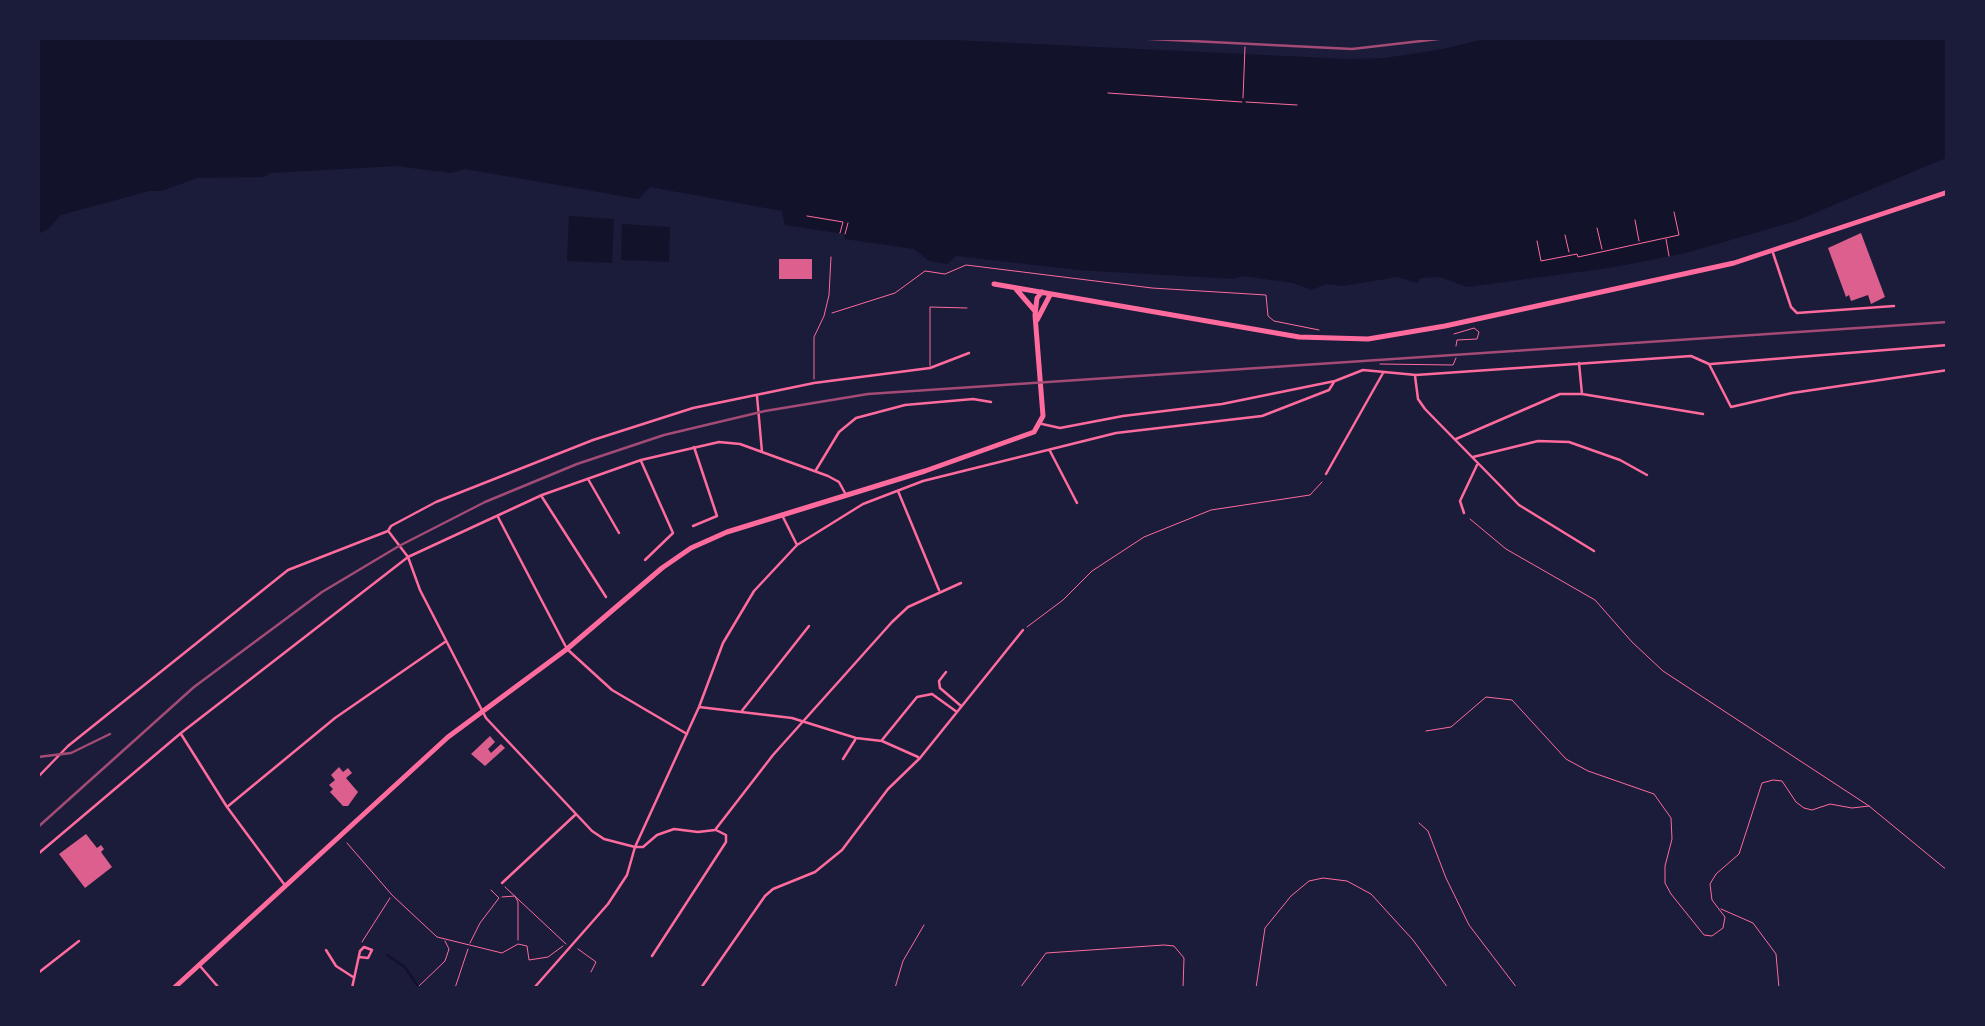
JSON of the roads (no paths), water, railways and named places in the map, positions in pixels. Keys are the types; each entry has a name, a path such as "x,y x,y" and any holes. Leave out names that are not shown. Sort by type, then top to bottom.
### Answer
{"main road":[{"path":"994,284 1330,340 1368,340 1720,266 1773,252 1948,192"},
{"path":"1014,287 1038,320"},
{"path":"1034,311 1036,298 1042,292"},
{"path":"174,988 414,767 691,548 727,532 1026,436 1041,423 1038,320 1052,293"}],"street":[{"path":"1773,252 1791,308 1797,313 1894,306"},
{"path":"1041,423 1060,428 1240,400 1335,381 1364,370 1416,374 1686,356 1709,364 1948,345"},
{"path":"652,956 726,842 726,835 715,830 674,828 644,847 635,847 604,839 576,814 482,711 420,590 408,557 390,532 391,526 436,502 593,440 693,408 814,383 930,368 969,353"},
{"path":"1579,361 1582,394"},
{"path":"1709,364 1731,408 1792,393 1948,370"},
{"path":"1326,474 1384,371"},
{"path":"1416,374 1418,398 1519,506 1594,551"},
{"path":"534,988 618,891 723,643 744,606 797,545 863,504 898,489 1155,426 1217,424 1262,416 1329,390 1335,381"},
{"path":"757,394 762,453"},
{"path":"1455,439 1556,395 1582,394 1703,414"},
{"path":"815,472 838,432 856,418 905,405 973,399 991,402"},
{"path":"1472,458 1538,441 1569,442 1620,460 1647,475"},
{"path":"38,854 180,733 408,557 542,496 641,460 719,442 740,444 839,482 846,496"},
{"path":"693,445 717,516 693,526"},
{"path":"1050,450 1077,503"},
{"path":"641,460 673,533 645,560"},
{"path":"1464,513 1460,501 1477,464"},
{"path":"587,478 619,533"},
{"path":"898,489 940,592"},
{"path":"542,496 606,597"},
{"path":"782,515 797,545"},
{"path":"497,516 568,649 629,702 687,734"},
{"path":"38,777 68,746 288,570 390,532"},
{"path":"715,830 802,722 892,622 908,608 961,584"},
{"path":"740,713 808,626"},
{"path":"701,988 769,892 815,872 831,860 888,789 958,713 1022,630"},
{"path":"226,806 336,718 446,641"},
{"path":"946,672 939,682 940,688 962,707"},
{"path":"882,741 917,697 924,694 938,697 958,713"},
{"path":"699,707 792,718 856,738 882,741 920,758"},
{"path":"180,733 226,806 286,886"},
{"path":"843,759 856,738"},
{"path":"502,884 576,814"},
{"path":"38,973 80,941"},
{"path":"352,988 360,951 368,947 372,952 368,958 359,958"},
{"path":"326,950 336,966 354,977"},
{"path":"724,953 732,958"},
{"path":"199,965 219,988"}],"lane":[{"path":"814,383 814,337 829,295 830,257"},
{"path":"930,368 930,307 968,308"}],"waterway":[{"path":"387,955 405,967 417,985"},
{"path":"421,987 434,988"}],"railway":[{"path":"1131,38 1352,49 1447,38"},
{"path":"38,827 194,687 322,592 399,546 485,502 577,464 664,435 765,411 868,394 1948,322"},
{"path":"38,757 71,753 110,734"}]}
